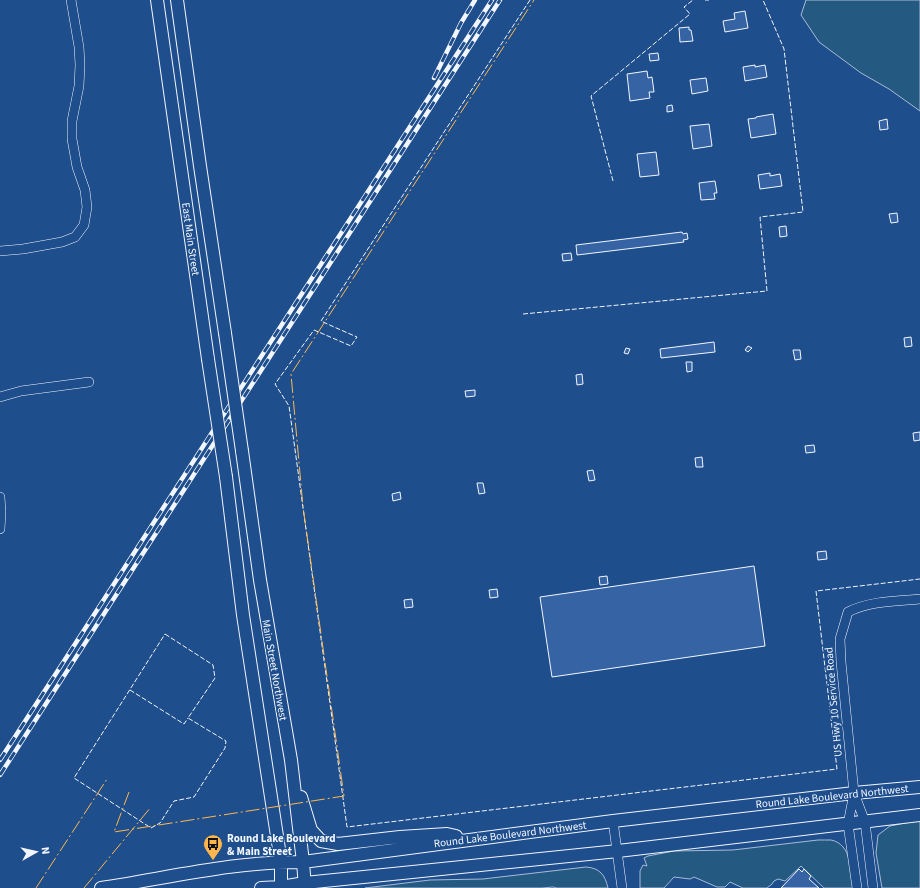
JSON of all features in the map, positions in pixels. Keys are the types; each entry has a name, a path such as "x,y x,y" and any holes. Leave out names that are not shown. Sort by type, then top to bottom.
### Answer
{"main road":[{"name":"East Main Street","path":"157,0 226,477"},
{"name":"East Main Street","path":"177,0 242,452"},
{"name":"Main Street Northwest","path":"242,452 260,580 291,760 305,886"},
{"name":"Main Street Northwest","path":"226,477 243,615 281,862 281,887"},
{"path":"294,786 301,796 311,830 321,841 338,844 447,834 473,839"},
{"name":"Round Lake Boulevard Northwest","path":"102,888 222,868 281,862 303,862 614,821 854,793 920,787"},
{"path":"261,888 305,886 920,815"},
{"path":"343,888 385,881 400,874"}],"street":[{"path":"0,250 24,249 62,242 75,237 84,225 87,207 85,190 77,167 72,139 72,122 79,86 80,71 79,47 71,0"},
{"path":"0,397 21,391 89,382"},
{"path":"0,497 0,528"},
{"name":"US Hwy 10 Service Road","path":"854,793 841,662 840,639 845,620 848,612 858,608 891,601 920,599"},
{"path":"854,793 865,822 873,888"},
{"path":"854,793 848,824 857,888"},
{"path":"614,821 622,888"}],"shaded area":[{"path":"806,0 920,0 920,111 889,89 861,73 819,42 801,15"},
{"path":"920,821 920,888 882,888 876,853 878,835 890,826"},
{"path":"818,840 831,840 843,847 847,853 851,867 853,888 824,888 801,866 785,881 778,879 767,888 743,888 730,882 725,887 717,887 694,877 690,879 674,877 664,888 640,888 640,871 643,865 647,866 644,858 648,856 674,851 733,850"},
{"path":"586,867 595,869 601,873 608,888 365,888 430,880 483,879"}],"building":[{"path":"745,11 748,28 725,32 723,21 735,19 734,13"},
{"path":"689,27 693,41 680,42 679,28"},
{"path":"658,53 659,60 650,61 649,54"},
{"path":"755,65 755,67 765,65 767,77 745,81 743,67"},
{"path":"647,71 648,78 652,77 654,92 649,92 650,98 630,101 627,74"},
{"path":"706,78 708,91 692,94 690,80"},
{"path":"672,105 673,111 667,112 667,106"},
{"path":"773,114 776,134 751,138 748,119"},
{"path":"887,119 888,129 880,130 879,121"},
{"path":"709,124 712,146 693,149 690,126"},
{"path":"656,152 659,175 640,177 637,154"},
{"path":"770,173 770,176 780,174 782,186 760,189 758,175"},
{"path":"715,181 717,193 714,193 715,199 701,200 699,183"},
{"path":"897,213 898,222 891,223 889,214"},
{"path":"786,226 787,236 780,237 779,227"},
{"path":"682,232 683,234 687,233 688,239 683,240 684,242 577,255 576,245"},
{"path":"571,253 572,260 563,261 562,254"},
{"path":"911,337 912,346 905,347 904,338"},
{"path":"714,342 715,352 661,358 660,349"},
{"path":"748,346 752,348 748,352 745,350"},
{"path":"626,348 630,349 628,354 624,353"},
{"path":"793,350 800,350 801,359 795,360"},
{"path":"686,362 692,362 692,371 687,372"},
{"path":"582,374 583,384 577,385 576,375"},
{"path":"475,390 475,396 466,397 465,391"},
{"path":"920,432 920,440 914,441 913,433"},
{"path":"814,445 815,452 806,453 805,446"},
{"path":"702,457 703,467 696,467 695,458"},
{"path":"593,470 595,480 589,481 587,471"},
{"path":"477,483 483,483 485,493 479,494"},
{"path":"400,492 401,499 393,501 392,494"},
{"path":"826,551 827,559 818,560 817,552"},
{"path":"754,566 765,646 552,677 540,597"},
{"path":"607,576 608,584 600,585 599,577"},
{"path":"497,589 498,597 490,598 489,590"},
{"path":"412,599 413,607 405,608 404,600"},
{"path":"799,869 802,872 804,869 811,876 809,879 819,888 781,888"}],"railway":[{"path":"434,78 461,23 475,0"},
{"path":"0,760 492,0"},
{"path":"0,775 500,0"}],"fence":[{"path":"530,0 321,321 357,337 351,346 314,330 275,384 289,406 347,827 837,769 816,591 920,579"},
{"path":"613,181 591,96 690,14 684,7 693,0"},
{"path":"523,314 767,291 760,217 803,212 784,49 763,0"},
{"path":"165,634 213,665 215,678 188,718 226,741 225,748 194,797 174,801 160,823 151,828 74,778 165,634"},
{"path":"130,690 184,724 188,718"}],"power":[{"path":"129,792 114,832 344,796 303,507 291,374 534,0"},
{"path":"36,888 107,779"},
{"path":"84,888 151,807"}],"place":[{"name":"Round Lake Boulevard & Main Street","path":"213,861"}]}
